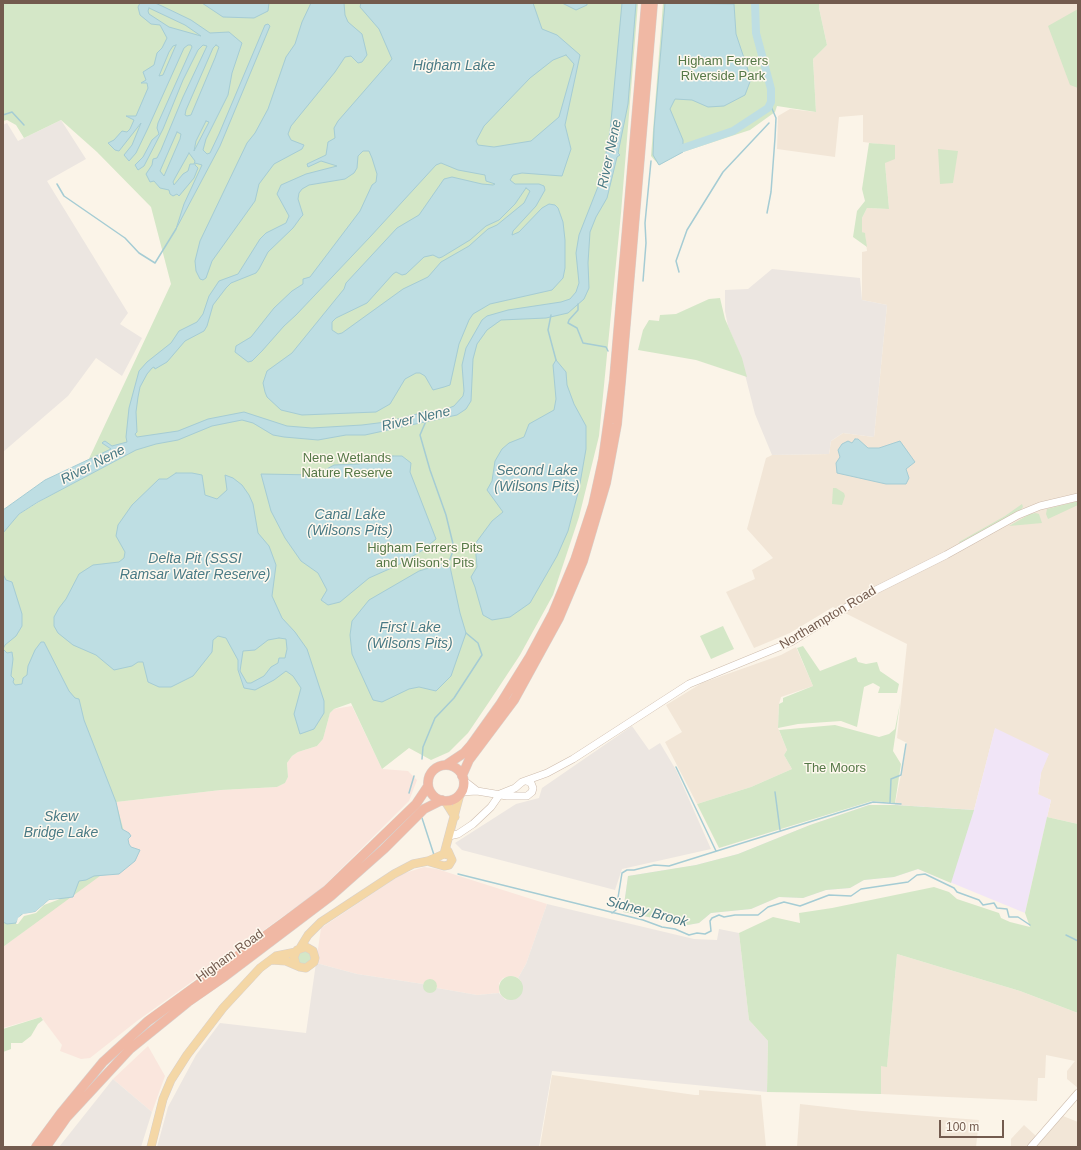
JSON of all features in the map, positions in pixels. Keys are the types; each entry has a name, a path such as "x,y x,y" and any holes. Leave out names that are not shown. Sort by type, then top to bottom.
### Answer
{"highway":[{"path":"36,1147 61,1113 103,1062 148,1021 326,890 416,804 428,786 431,774 437,768 446,765 464,753 470,745 501,702 529,658 553,614 575,560 593,505 603,459 614,380 646,3"},
{"path":"428,786 433,795 443,800 453,799 460,793 469,760 514,700 559,618 583,561 606,483 617,424 653,3"},
{"path":"446,765 457,770 463,778"},
{"name":"Higham Road","path":"46,1147 67,1117 130,1049 188,1002 330,896 384,849 424,809 443,800"}],"main road":[{"name":"Northampton Road","path":"527,781 542,776 573,758 689,684 791,642 866,595 946,555 1018,515 1040,506 1078,497"},
{"name":"Northampton Road","path":"533,786 542,776"},
{"path":"463,778 477,791"},
{"path":"296,965 294,957 298,950 308,935 321,922 394,874 413,864 443,857 460,793 477,791 500,794 527,796 531,794 533,786 527,781 522,782 519,786 500,794 491,807"},
{"path":"519,786 519,791 522,795"},
{"path":"448,839 465,830 491,807 511,795"},
{"path":"443,800 454,817"},
{"path":"271,960 286,961 303,968 311,966 315,958 313,951 313,931"},
{"path":"151,1147 163,1099 181,1064 205,1030 242,986 260,968 280,955 306,947 313,951"},
{"path":"1031,1147 1078,1093"}],"shaded area":[{"path":"818,3 1078,3 1078,824 1047,817 1051,800 1038,795 1041,773 995,729 974,810 895,805 907,743 897,738 907,644 833,607 790,633 754,648 726,592 755,579 752,570 773,558 747,529 766,458 772,455 829,454 831,441 843,433 874,437 887,305 862,300 862,252 867,251 865,234 862,232 862,218 867,208 889,209 885,163 895,146 863,142 863,115 839,117 835,157 777,149 778,116 790,109 816,112 813,59 827,45"},
{"path":"61,120 86,159 47,181 128,313 120,324 142,338 122,376 96,358 68,396 3,452 3,125 7,123 18,141"},
{"path":"772,269 860,278 862,300 887,305 874,437 843,433 831,441 829,454 772,455 755,414 740,355 728,326 725,311 725,290 748,289"},
{"path":"796,647 813,686 781,697 779,704 778,728 787,750 784,755 792,769 751,787 697,804 665,742 682,732 666,705 702,683 781,655"},
{"path":"352,706 382,769 408,771 417,780 409,801 320,890 137,1021 90,1058 81,1059 60,1051 62,1045 41,1017 3,1028 3,947 27,929 116,802 221,790 277,787 285,783 288,777 287,763 292,756 298,752 317,746 323,739 330,713 334,709"},
{"path":"632,726 649,750 660,743 676,770 711,849 622,869 615,890 462,850 455,843 516,804 539,798 542,788"},
{"path":"995,728 1049,754 1041,773 1038,794 1051,800 1025,913 918,869 894,877 864,880 850,888 826,890 803,898 779,897 751,909 711,913 699,923 688,925 623,912 628,876 696,865 738,854 810,825 869,805 895,805 974,810"},
{"path":"424,867 437,869 547,904 526,964 518,978 513,976 503,978 499,983 499,993 477,995 437,988 437,985 428,979 423,984 357,974 316,963 321,928 402,874"},
{"path":"547,904 694,939 717,940 719,929 739,933 749,1020 768,1041 767,1092 552,1071 539,1147 157,1147 168,1107 196,1055 220,1023 306,1033 316,963 357,974 423,984 430,993 437,988 477,995 499,993 506,1000 521,981 518,978 526,964"},
{"path":"897,954 1020,991 1078,1013 1078,1088 1067,1079 1067,1071 1075,1061 1046,1055 1045,1078 1038,1078 1037,1101 881,1094 881,1066 887,1066"},
{"path":"148,1046 165,1076 152,1112 113,1079"},
{"path":"552,1075 695,1095 699,1095 699,1090 761,1095 766,1147 540,1147"},
{"path":"113,1079 152,1112 141,1147 59,1147"},
{"path":"800,1104 862,1111 979,1120 976,1147 797,1147"},
{"path":"1063,1116 1078,1122 1078,1147 1036,1147"},
{"path":"1024,1125 1036,1136 1026,1147 1011,1147 1011,1139"}],"green space":[{"name":"Nene Wetlands Nature Reserve","path":"3,3 638,3 621,213 599,436 579,517 553,595 520,655 489,702 468,733 449,752 431,760 409,748 382,769 351,703 334,709 330,713 323,739 317,746 298,752 292,756 287,763 288,777 285,783 277,787 221,790 116,802 130,854 3,947 3,530 19,514 79,480 171,284 151,207 97,152 61,120 24,138 16,125 7,120 3,121"},
{"name":"Higham Ferrers Riverside Park","path":"663,3 819,3 827,45 813,59 816,112 777,106 775,112 750,130 683,152 659,165 651,156"},
{"path":"1078,9 1078,88 1070,85 1048,26"},
{"path":"869,143 895,145 895,159 885,163 889,209 867,208 862,218 862,232 865,233 867,247 853,237 857,211 865,201 862,189"},
{"path":"938,149 958,151 953,183 940,184"},
{"path":"720,298 725,319 742,358 747,377 696,360 638,350 643,330 649,320 659,321 660,315 676,314 709,299"},
{"path":"833,488 836,488 844,493 845,496 842,505 832,504"},
{"path":"1078,501 1078,505 1048,519 1046,514 1047,509"},
{"path":"1022,504 1023,507 1019,512 960,545 959,542 1005,516"},
{"path":"1030,514 1039,514 1042,523 1009,526"},
{"path":"723,626 734,649 711,659 700,636"},
{"path":"803,646 820,671 856,657 858,662 866,664 877,662 880,671 899,684 897,693 878,693 880,687 873,683 864,687 857,727 841,721 798,724 778,728 779,704 783,702 783,698 813,686 797,648"},
{"name":"The Moors","path":"900,703 893,751 901,764 895,803 872,801 719,848 697,804 751,787 792,769 784,755 787,750 779,730 835,725 879,737 889,734 895,729"},
{"path":"869,805 895,805 974,810 951,883 918,869 894,877 864,880 850,888 826,890 803,898 779,897 751,909 711,913 699,923 688,925 623,912 628,876 696,865 738,854 810,825"},
{"path":"1047,817 1078,824 1078,1013 1020,991 897,954 887,1067 881,1066 881,1094 767,1092 768,1041 749,1020 739,933 773,917 800,923 799,913 832,908 934,887 949,892 957,899 999,913 1001,918 1010,922 1030,927 1025,913"},
{"path":"305,951 310,953 312,958 310,963 305,965 300,963 298,958 300,953"},
{"path":"511,976 520,979 523,988 520,997 511,1000 502,997 499,988 502,979"},
{"path":"430,979 435,981 437,986 435,991 430,993 425,991 423,986 425,981"},
{"path":"41,1017 43,1020 38,1024 31,1036 22,1043 11,1043 11,1049 3,1052 3,1029"}],"water":[{"path":"140,3 155,3 191,20 210,33 229,32 242,43 232,73 228,95 206,139 203,150 207,154 210,153 219,134 265,25 268,24 270,26 220,146 176,229 184,204 202,165 195,163 198,168 194,178 179,196 177,194 173,196 170,194 169,190 160,188 154,181 150,182 146,174 152,165 153,159 157,158 161,150 183,97 207,46 203,45 198,50 183,80 163,129 144,166 138,170 135,165 143,157 152,140 159,134 157,128 158,123 192,47 191,45 188,45 184,48 136,153 129,161 124,155 132,145 141,123 119,151 115,150 108,143 114,140 122,131 127,132 130,129 134,120 126,116 136,116 148,88 147,83 141,83 146,80 143,72 154,65 157,53 162,48 167,38 160,25 151,24 140,15 138,7","holes":["149,8 185,25 201,36 169,27 149,14","176,45 163,75 159,76 173,46","216,45 219,47 191,115 185,115 213,48","206,121 209,122 194,151 196,141","177,132 181,134 180,139 164,176 160,171","189,153 195,161 194,164 190,164 188,171 183,174 174,185 173,182 175,178"]},
{"path":"202,3 269,3 268,11 254,18 223,17"},
{"path":"311,3 344,3 345,15 348,22 362,34 367,55 362,62 358,63 351,56 345,57 335,72 291,126 288,134 291,140 304,145 302,149 274,164 259,184 255,201 212,261 206,278 203,280 200,279 196,271 195,261 200,241 247,143 255,133 268,109 286,57 295,44 302,22"},
{"name":"Higham Lake","path":"361,3 533,3 542,29 557,35 580,55 565,125 571,149 562,176 522,173 513,175 510,180 515,184 539,184 544,186 545,190 536,206 513,231 512,235 519,232 542,208 549,204 555,205 558,208 563,222 565,240 565,268 563,278 552,290 490,304 473,314 459,344 450,385 433,390 425,376 420,373 416,373 405,379 390,404 376,412 302,415 281,410 267,397 265,392 263,383 267,371 292,353 344,289 346,283 397,228 419,215 444,179 452,177 482,184 495,184 486,181 485,175 458,170 441,163 436,165 262,351 252,361 248,362 235,352 236,346 251,337 274,308 292,291 303,284 303,279 310,277 360,211 372,185 376,182 377,174 372,158 369,151 363,151 358,156 357,168 354,173 345,179 309,185 302,189 299,193 298,199 303,215 293,228 268,252 256,273 231,283 213,305 204,331 185,341 167,362 155,369 154,367 152,368 147,374 140,387 138,397 136,412 137,432 135,434 137,437 178,431 208,419 244,412 287,426 312,428 386,422 425,412 444,410 454,406 463,396 462,365 466,348 482,320 487,316 508,310 561,302 570,299 576,292 579,283 576,253 579,235 601,179 610,132 622,3 636,3 628,104 618,153 620,155 617,157 607,198 596,217 590,232 588,263 589,288 584,299 568,313 546,318 501,320 487,330 477,344 473,359 471,401 466,409 457,415 365,435 346,435 318,440 273,435 253,423 242,420 212,426 178,440 156,444 136,450 38,502 19,514 3,533 3,510 45,480 111,449 102,443 103,442 105,441 112,446 127,442 126,437 129,408 139,371 147,362 171,343 179,331 197,322 203,314 209,296 219,281 238,274 260,239 266,233 286,223 289,216 277,194 281,185 306,174 337,166 321,161 308,167 307,164 326,155 328,142 335,138 334,128 338,121 392,59 379,29 360,7","holes":["566,55 574,64 559,117 531,141 494,147 478,145 476,141 484,126 530,78 553,60","526,188 530,191 524,203 497,225 488,229 469,246 441,262 428,277 403,289 342,333 338,334 332,330 332,322 336,318 367,303 396,272 402,275 406,274 424,257 433,255 439,258 442,257 470,240 486,226 499,220 515,204"]},
{"path":"562,3 587,3 587,5 576,10"},
{"path":"665,3 734,4 736,34 751,79 745,95 724,106 708,107 692,100 675,99 670,109 683,140 683,152 659,165 653,155"},
{"name":"Second Lake (Wilsons Pits)","path":"556,360 566,372 567,385 574,404 586,426 586,449 579,489 568,531 557,556 530,603 510,617 492,620 483,615 471,577 477,567 475,544 492,521 503,512 487,490 492,481 495,461 502,449 509,443 524,437 529,424 554,410 556,399 553,365"},
{"path":"855,439 858,439 868,448 879,448 900,441 915,462 906,469 909,478 906,484 886,484 837,473 836,463 840,457 838,450 842,444 848,441 852,443"},
{"name":"Canal Lake (Wilsons Pits)","path":"402,456 411,463 410,472 436,539 423,550 396,566 369,578 340,602 328,605 321,600 327,590 318,573 301,561 285,538 271,511 261,474 316,475 334,465 359,464 376,458"},
{"name":"Delta Pit (SSSI Ramsar Water Reserve)","path":"176,473 192,473 202,475 205,495 217,499 227,490 225,475 233,478 242,485 249,495 253,504 258,533 269,546 276,565 272,596 282,618 295,632 307,649 324,701 324,713 314,729 300,734 294,714 301,688 293,676 286,671 274,680 255,690 244,688 238,670 238,660 226,638 218,636 213,640 212,652 193,676 171,687 159,687 148,682 143,662 138,662 132,666 114,670 96,655 73,645 58,633 54,626 54,617 66,599 79,574 93,565 119,562 124,558 125,552 116,536 118,525 132,505 159,479 167,479","holes":["279,638 286,639 287,649 285,658 279,658 278,663 271,667 264,676 251,683 247,683 240,671 243,651 255,650 268,640"]},
{"name":"First Lake (Wilsons Pits)","path":"449,562 466,633 451,676 436,691 419,687 409,689 382,702 373,700 352,654 350,635 352,621 369,600 419,571"},
{"path":"3,574 6,580 12,582 22,614 22,626 16,636 5,645 3,649"},
{"name":"Skew Bridge Lake","path":"41,642 44,642 69,691 75,698 79,699 84,720 116,802 122,829 131,836 128,839 131,847 140,850 135,861 119,874 94,876 86,880 79,881 73,897 49,900 35,912 21,915 16,923 7,924 3,922 3,649 7,653 12,652 13,659 11,676 14,679 13,682 15,685 22,684 23,678 27,675 28,666 35,650"}],"pier":[{"path":"60,899 44,905 36,913 24,916 18,924 16,924 18,918 23,914 35,912 49,900"}],"waterway":[{"path":"683,148 733,131 768,108 771,102 771,89 756,33 755,3"},
{"path":"767,213 771,192 776,118 770,104"},
{"path":"3,115 12,112 24,125"},
{"path":"679,272 676,261 687,230 723,172 769,123"},
{"path":"643,281 646,243 645,223 651,161"},
{"path":"57,184 64,196 125,238 139,253 155,263 176,229"},
{"path":"578,304 578,310 568,323 577,328 583,343 606,347 608,351"},
{"path":"551,315 548,330 556,360"},
{"name":"River Nene","path":"426,421 420,435 430,470 446,515 454,548 449,562"},
{"path":"422,759 423,747 435,718 454,698 482,655 478,643 466,633"},
{"path":"890,803 891,779 901,775 906,744"},
{"path":"676,767 716,851"},
{"path":"409,793 414,776"},
{"path":"775,792 780,830"},
{"path":"612,913 616,910 622,873 627,870 634,870 654,865 669,866 873,802 901,804"},
{"path":"422,818 434,855"},
{"name":"Sidney Brook","path":"458,874 643,920 662,927 675,929 689,935 697,933 705,934 711,931 710,921 712,918 719,915 724,917 735,915 758,915 768,907 784,902 800,906 829,895 851,896 861,889 908,882 917,875 925,874 954,888 957,892 979,900 983,905 994,903 997,908 1007,909 1009,917 1018,917 1030,925"},
{"name":"Sidney Brook","path":"1066,935 1078,941"}],"park label":[{"name":"Higham Ferrers Pits and Wilson's Pits","path":"425,556"}]}
